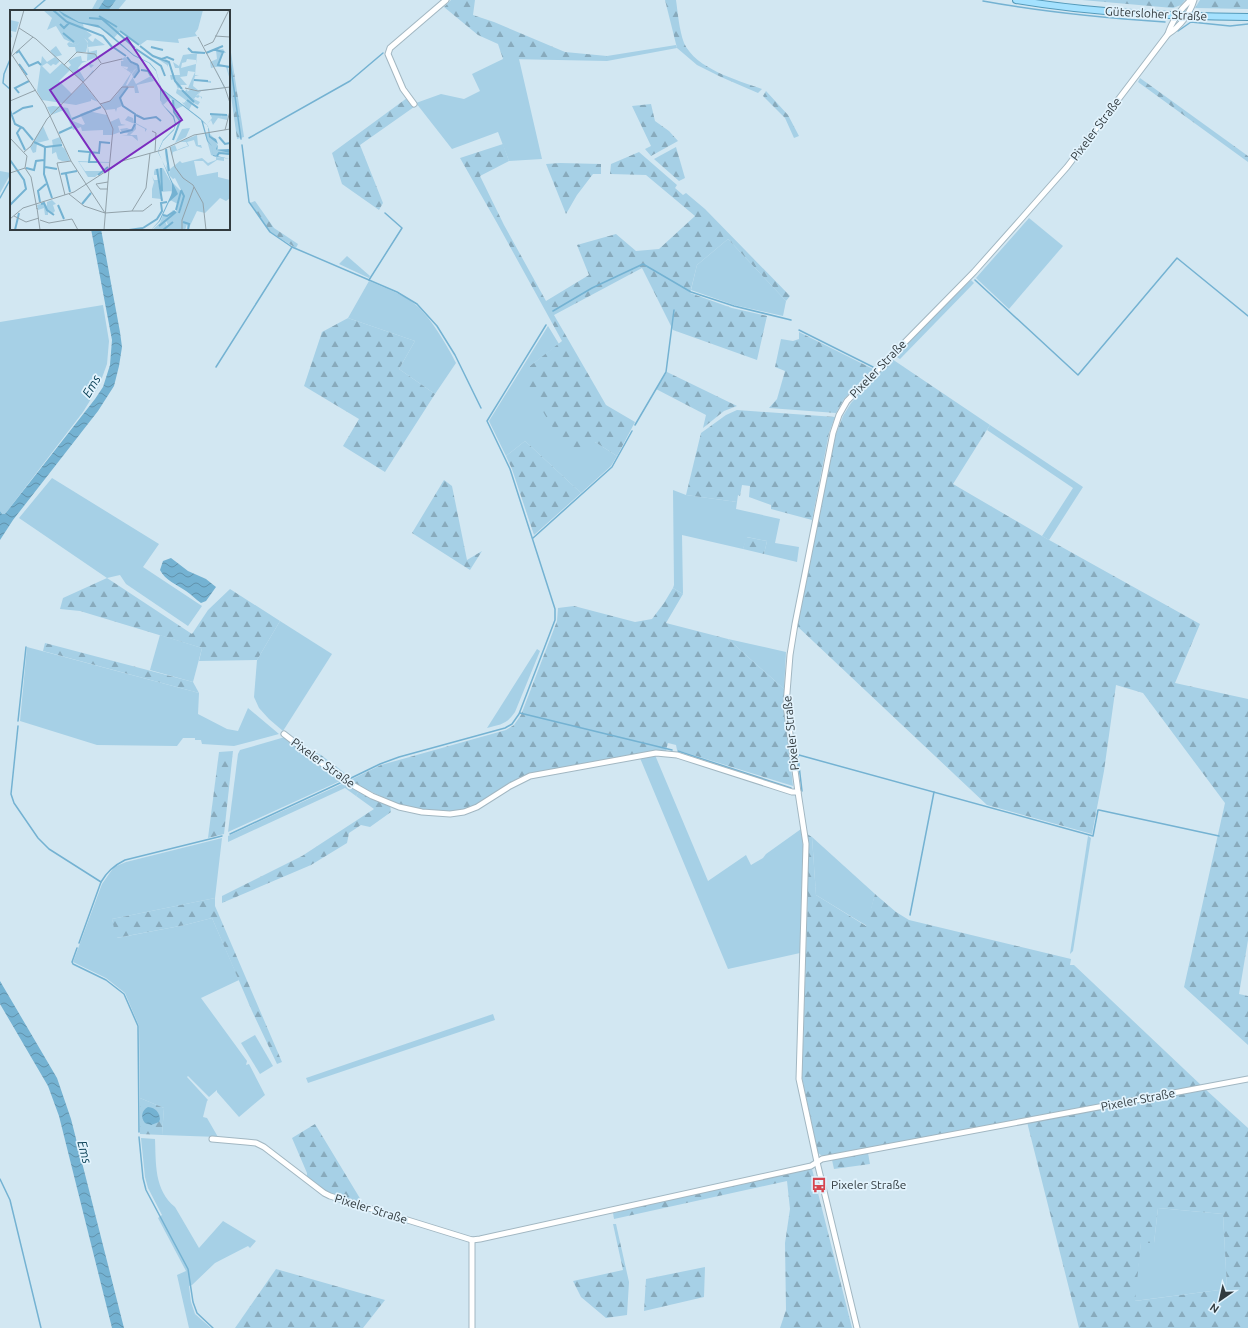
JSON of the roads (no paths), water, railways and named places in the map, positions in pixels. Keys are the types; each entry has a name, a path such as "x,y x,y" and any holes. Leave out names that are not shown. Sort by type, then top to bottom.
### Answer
{"main road":[{"name":"Gütersloher Straße","path":"1016,0 1084,9 1178,16 1248,17"}],"street":[{"path":"414,104 403,89 388,54 390,48 446,0"},
{"name":"Pixeler Straße","path":"857,1328 817,1162 799,1079 806,844 786,705 790,655 795,624 832,433 840,412 847,401 974,272 1067,167 1168,34 1178,16 1187,3 1191,0"},
{"name":"Pixeler Straße","path":"1168,34 1173,31 1186,16 1192,7 1194,0"},
{"name":"Pixeler Straße","path":"284,734 349,784 399,806 422,812 450,814 464,812 477,807 510,786 530,776 656,753 677,755 792,792 798,792"},
{"name":"Pixeler Straße","path":"212,1139 256,1143 330,1196 472,1240 812,1166 822,1159 1248,1079"},
{"path":"472,1240 472,1328"}],"water":[{"path":"104,0 116,0 109,10 98,10"},
{"path":"91,230 101,230 120,332 122,347 114,386 98,411 13,520 0,540 0,511 2,514 5,514 103,387 110,365 112,340"},
{"path":"171,558 188,571 206,579 216,587 206,601 201,603 162,574 160,570 163,561"},
{"path":"0,981 57,1078 71,1119 124,1328 112,1328 59,1116 48,1086 0,1004"},
{"path":"148,1107 155,1109 158,1112 160,1119 159,1122 151,1125 145,1123 142,1114"}],"waterway":[{"path":"33,10 45,0"},
{"path":"983,1 1074,14 1165,22"},
{"path":"1178,31 1191,22 1230,26 1248,24"},
{"path":"249,138 350,81 383,53"},
{"path":"10,59 4,74 3,83 10,89"},
{"path":"230,61 241,139"},
{"path":"242,145 249,202 270,232 292,247 397,292 417,304 437,326 455,355 481,408"},
{"path":"0,198 10,180"},
{"path":"369,280 402,228 385,213"},
{"path":"216,367 292,247"},
{"path":"975,280 1078,375 1177,258 1248,316"},
{"path":"553,311 592,288 643,264 691,292 734,306 791,320"},
{"path":"635,425 666,372 674,310"},
{"path":"347,780 380,764 399,757 505,728 512,724 519,714 555,620 555,609 510,469 487,421 546,325"},
{"path":"799,330 873,367"},
{"path":"533,538 612,467 632,431"},
{"path":"18,721 26,647"},
{"path":"520,713 672,750"},
{"path":"18,726 11,794 14,803 38,838 49,849 101,882"},
{"path":"678,751 791,788"},
{"path":"802,791 799,755 1093,836 1098,810 1219,836"},
{"path":"230,834 342,782"},
{"path":"910,915 934,792"},
{"path":"79,943 101,882 108,872 114,867 125,860 222,836"},
{"path":"77,948 72,962 73,964 106,980 124,994 138,1026 139,1132"},
{"path":"139,1137 143,1178 146,1190 188,1269 193,1302 197,1313 213,1328"},
{"path":"0,1179 10,1200 41,1328"}],"place":[{"name":"Pixeler Straße","path":"819,1185"}],"water label":[{"name":"Ems","path":"91,386"},
{"name":"Ems","path":"85,1152"}]}
